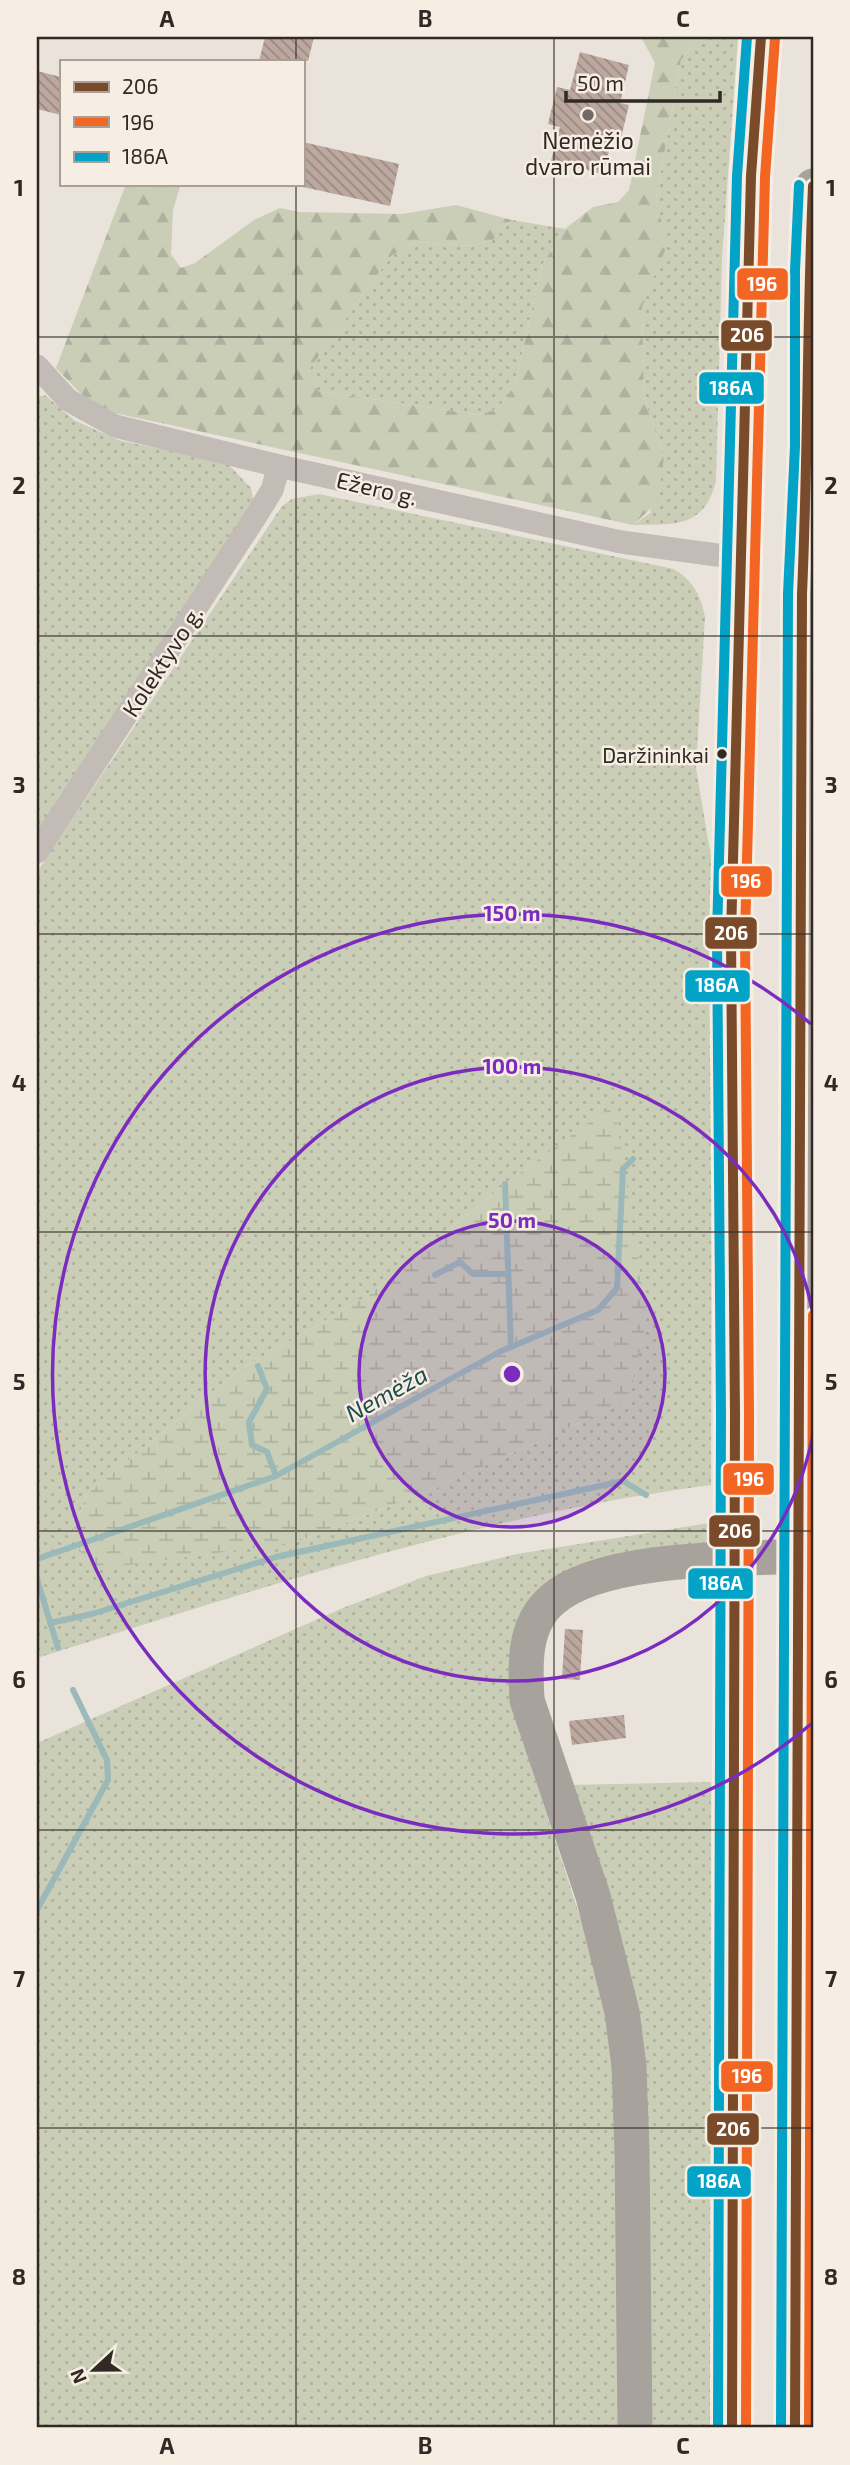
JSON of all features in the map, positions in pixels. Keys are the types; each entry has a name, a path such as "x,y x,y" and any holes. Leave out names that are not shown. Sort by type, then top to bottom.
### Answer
{"highway":[{"path":"732,2428 735,1415 731,936 751,176 761,37"},
{"path":"795,2428 799,1409 807,584 811,453 809,271 813,186"},
{"path":"635,2428 632,2152 629,2066 622,2012 593,1896 527,1700 525,1667 529,1640 538,1619 551,1600 570,1587 614,1573 676,1563 813,1556"}],"street":[{"name":"Ežero g.","path":"37,366 68,400 97,419 279,466 621,542 739,558"},
{"name":"Kolektyvo g.","path":"37,852 256,516 272,490 279,466"}],"green space":[{"path":"641,37 700,37 681,60 656,199 667,245 642,307 644,398 664,457 658,502 633,525 105,411 80,393 56,368 125,186 180,186 173,210 171,254 181,268 195,263 254,220 280,208 300,212 402,214 456,205 512,220 493,240 474,246 416,242 391,256 308,371 318,391 480,415 499,408 515,384 542,265 565,229 593,207 618,202 629,190 655,63"},
{"path":"700,37 738,37 722,258 716,481 711,497 695,516 674,523 633,525 650,513 664,457 644,398 642,307 666,245 656,199 681,60"},
{"path":"512,220 565,229 542,265 515,384 499,408 480,415 318,391 308,371 391,256 416,242 474,246 493,240"},
{"path":"45,395 74,420 118,440 227,463 251,488 255,507 37,832 37,397"},
{"path":"319,494 674,569 691,584 701,602 705,617 696,768 712,863 711,1485 625,1498 455,1535 287,1581 37,1658 37,872 282,506 292,499","holes":["614,1105 629,1400 436,1488 296,1542 73,1530 87,1494 238,1371 369,1295 505,1184"]},
{"path":"614,1104 647,1316 629,1400 436,1488 296,1542 99,1569 83,1558 73,1530 87,1494 238,1371 369,1295 505,1184"},
{"path":"709,1523 711,1550 560,1578 515,1717 585,1932 602,1991 611,2048 616,2114 620,2428 37,2428 37,1743 343,1608 426,1576 517,1554"},
{"path":"711,1782 710,2428 649,2428 646,2097 567,1785"}],"building":[{"path":"265,37 314,37 308,61 259,60"},
{"name":"Nemėžio dvaro rūmai","path":"580,52 629,65 620,103 629,105 620,142 612,140 603,174 551,161 560,127 548,124 557,87 570,90"},
{"path":"37,71 60,77 60,115 37,109"},
{"path":"304,142 399,164 390,206 303,187"},
{"path":"565,1629 583,1630 580,1680 562,1679"},
{"path":"624,1715 626,1738 572,1745 569,1721"}],"waterway":[{"name":"Nemėža","path":"37,1559 276,1476 499,1352 598,1310 617,1288 623,1169 633,1159"},
{"path":"505,1184 511,1347"},
{"path":"435,1275 460,1262 473,1274 507,1274"},
{"path":"258,1366 267,1389 249,1422 252,1445 267,1452 276,1476"},
{"path":"50,1623 92,1614 276,1557 623,1481 646,1495"},
{"name":"Nemėža","path":"37,1579 58,1648"},
{"name":"Nemėža","path":"37,1910 108,1780 107,1760 73,1690"}],"transit line":[{"name":"186A","path":"718,2428 721,1415 717,936 737,176 747,37"},
{"name":"206","path":"732,2428 735,1415 731,936 751,176 761,37"},
{"name":"196","path":"746,2428 749,1415 745,936 765,177 775,38"},
{"name":"186A","path":"781,2428 788,594 795,446 795,271 799,185"},
{"name":"206","path":"795,2428 802,594 813,186"},
{"name":"196","path":"809,2428 813,1315"}],"place":[{"name":"Nemėžio dvaro rūmai","path":"588,115"},
{"name":"Daržininkai","path":"722,754"}]}
